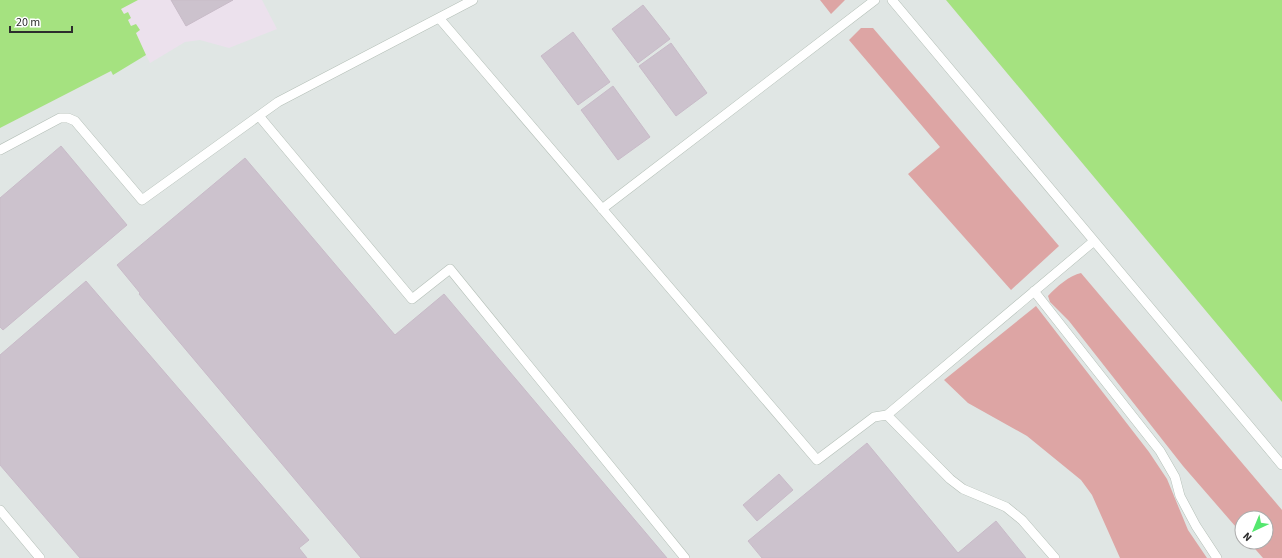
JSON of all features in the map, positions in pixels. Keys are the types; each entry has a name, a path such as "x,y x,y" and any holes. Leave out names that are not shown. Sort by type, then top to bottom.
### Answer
{"lane":[{"path":"0,150 60,118 68,118 76,121 142,200 278,102 473,0"},
{"path":"602,209 875,0"},
{"path":"892,0 1282,465"},
{"path":"439,18 817,460 874,417 887,415 1094,241"},
{"path":"259,116 412,299 450,269 685,558"},
{"path":"1034,291 1160,451 1175,477 1180,496 1196,526 1217,558"},
{"path":"887,415 950,479 963,489 1006,507 1022,520 1055,558"},
{"path":"0,510 40,558"}],"shaded area":[{"path":"0,0 138,0 121,9 124,14 128,12 131,18 128,20 131,26 136,24 140,30 136,33 146,55 113,75 111,71 0,128"},
{"path":"262,0 946,0 1282,402 1282,558 0,558 0,128 111,71 113,74 146,55 150,63 185,42 200,40 229,48 277,29"},
{"path":"820,0 845,0 831,14"},
{"path":"946,0 1282,0 1282,402"},
{"path":"861,28 873,28 1059,246 1011,290 908,174 940,147 849,40"},
{"path":"1081,273 1282,510 1282,558 1263,558 1256,550 1274,550 1274,510 1234,510 1234,525 1183,466 1069,321 1050,302 1048,296 1063,282"},
{"path":"1036,306 1149,452 1167,479 1188,530 1207,558 1120,558 1092,495 1081,480 1027,436 968,403 944,380"}],"building":[{"path":"171,0 233,0 186,26"},
{"path":"643,5 670,39 638,63 612,29"},
{"path":"573,32 610,82 578,105 541,56"},
{"path":"671,43 707,93 676,116 639,66"},
{"path":"613,86 650,137 618,160 581,110"},
{"path":"61,146 127,225 3,330 0,327 0,198"},
{"path":"245,158 395,335 444,294 667,558 361,558 139,294 140,293 117,265"},
{"path":"86,281 309,540 299,548 307,558 80,558 0,465 0,355"},
{"path":"867,443 958,553 996,521 1026,558 762,558 748,541"},
{"path":"779,474 793,490 757,521 743,505"}]}
